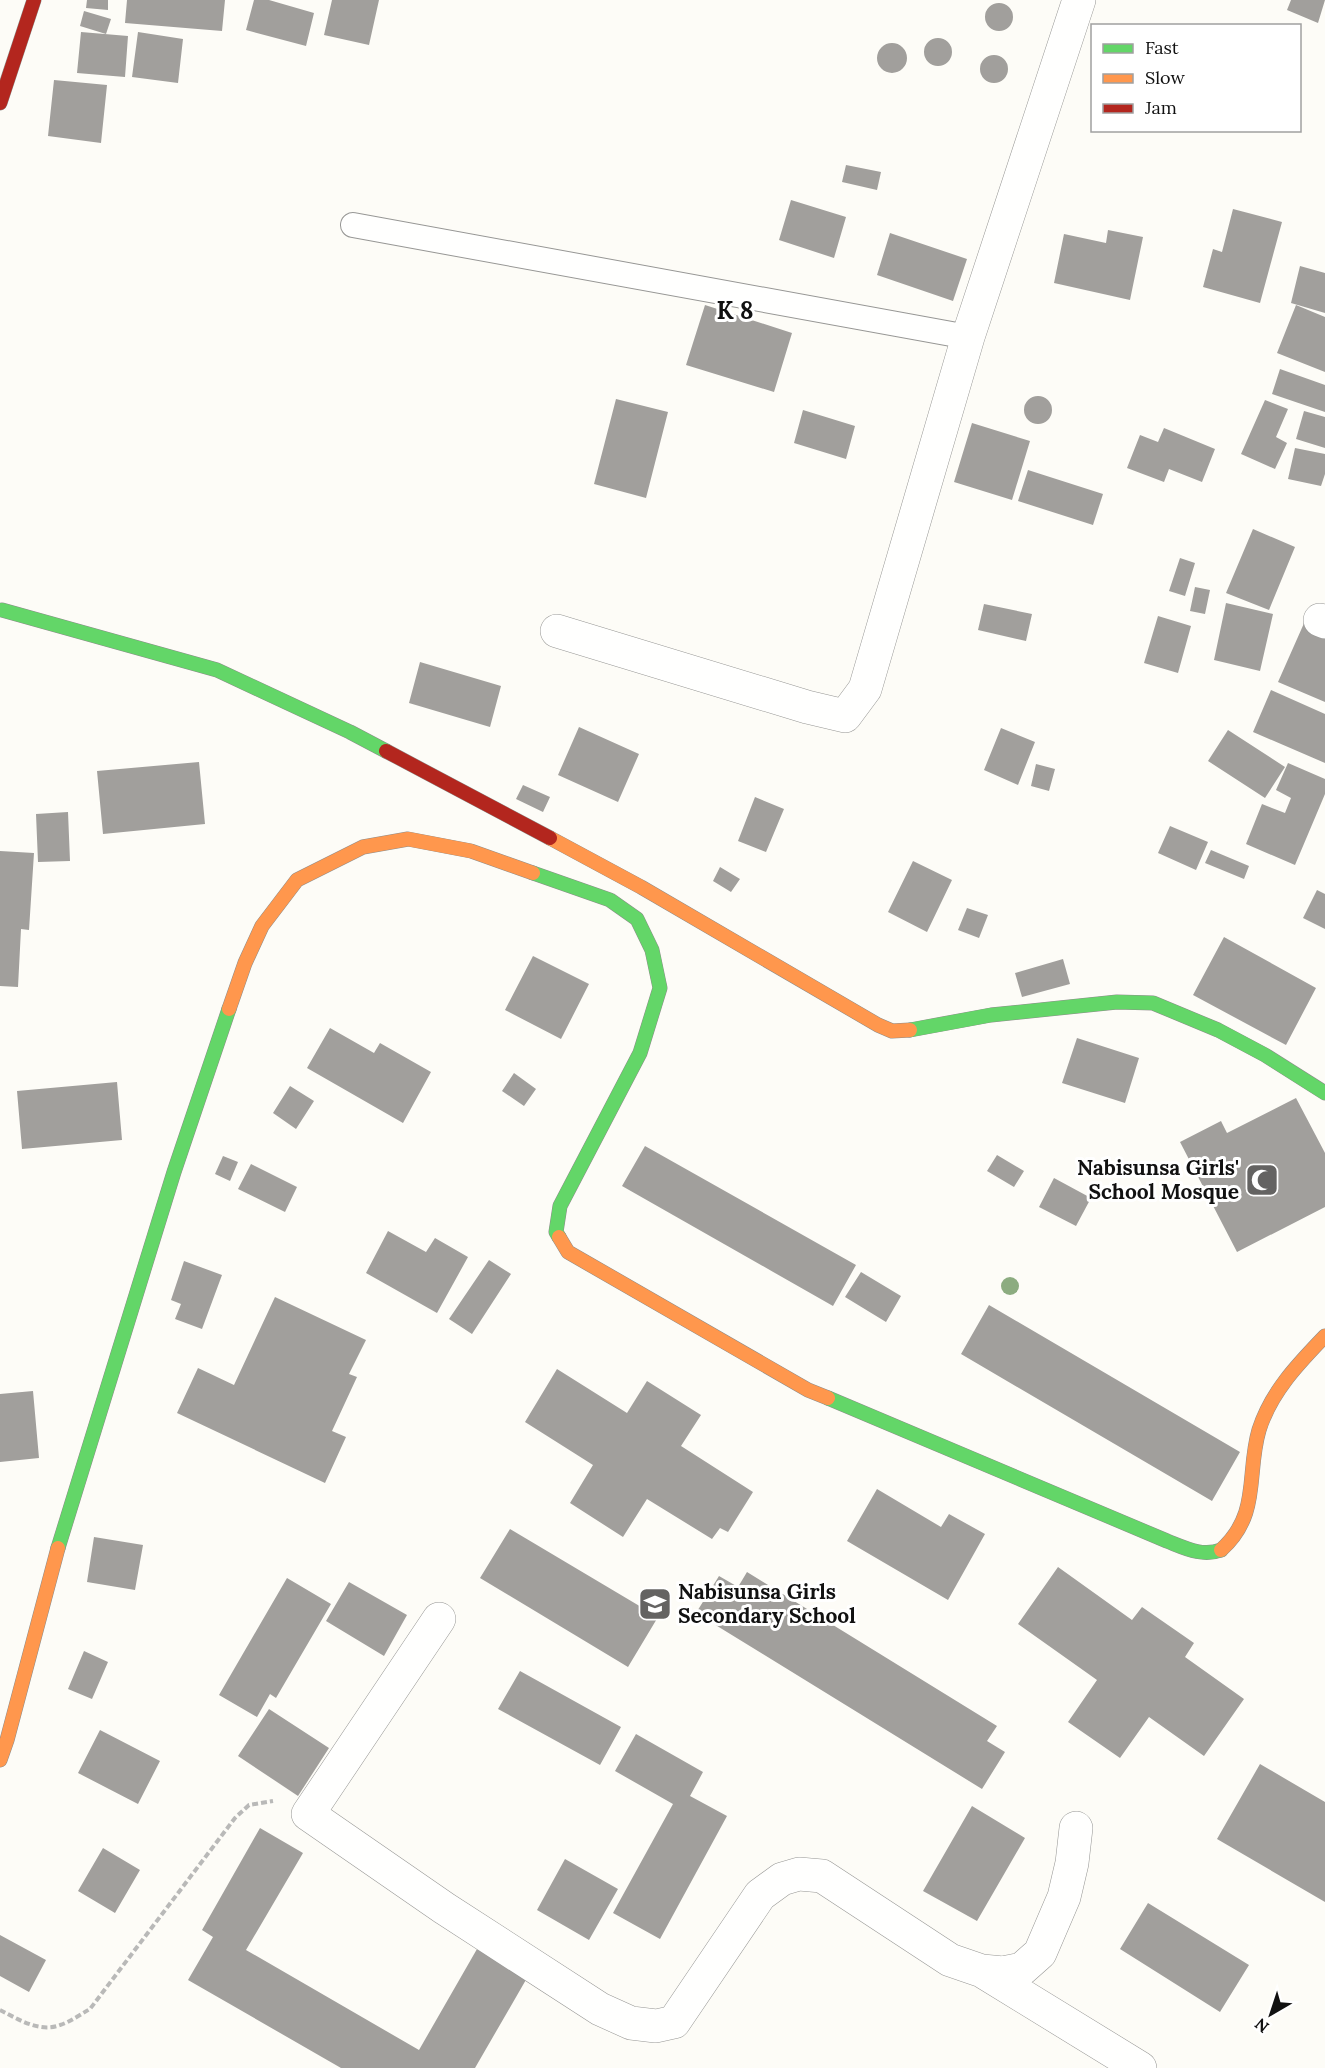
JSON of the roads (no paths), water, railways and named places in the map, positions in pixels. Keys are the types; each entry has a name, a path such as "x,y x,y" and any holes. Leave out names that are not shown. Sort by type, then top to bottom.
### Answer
{"street":[{"path":"0,104 34,0"},
{"path":"557,632 845,716 866,689 968,337 1079,0"},
{"path":"2,610 217,670 350,732 640,887 892,1031 908,1031 991,1014 1118,1002 1153,1003 1218,1030 1265,1055 1325,1093"},
{"path":"0,1760 8,1740 56,1552 174,1172 245,963 262,926 297,880 363,847 408,839 471,851 610,900 637,919 652,951 660,988 640,1053 560,1206 556,1232 568,1252 808,1390 1167,1541 1196,1552 1210,1554 1222,1549 1238,1530 1248,1509 1259,1431 1271,1402 1289,1374 1325,1336"},
{"path":"439,1619 308,1814 473,1927 600,2009 630,2023 656,2026 674,2022 760,1895 782,1879 799,1874 822,1876 950,1960 982,1971 1140,2068"},
{"path":"982,1971 1003,1973 1022,1969 1040,1953 1064,1898 1072,1863 1076,1828"}],"lane":[{"path":"353,225 968,337"}],"place":[{"name":"Nabisunsa Girls' School Mosque","path":"1262,1180"},
{"name":"Nabisunsa Girls Secondary School","path":"655,1604"}],"district":[{"name":"K 8","path":"735,311"}]}
